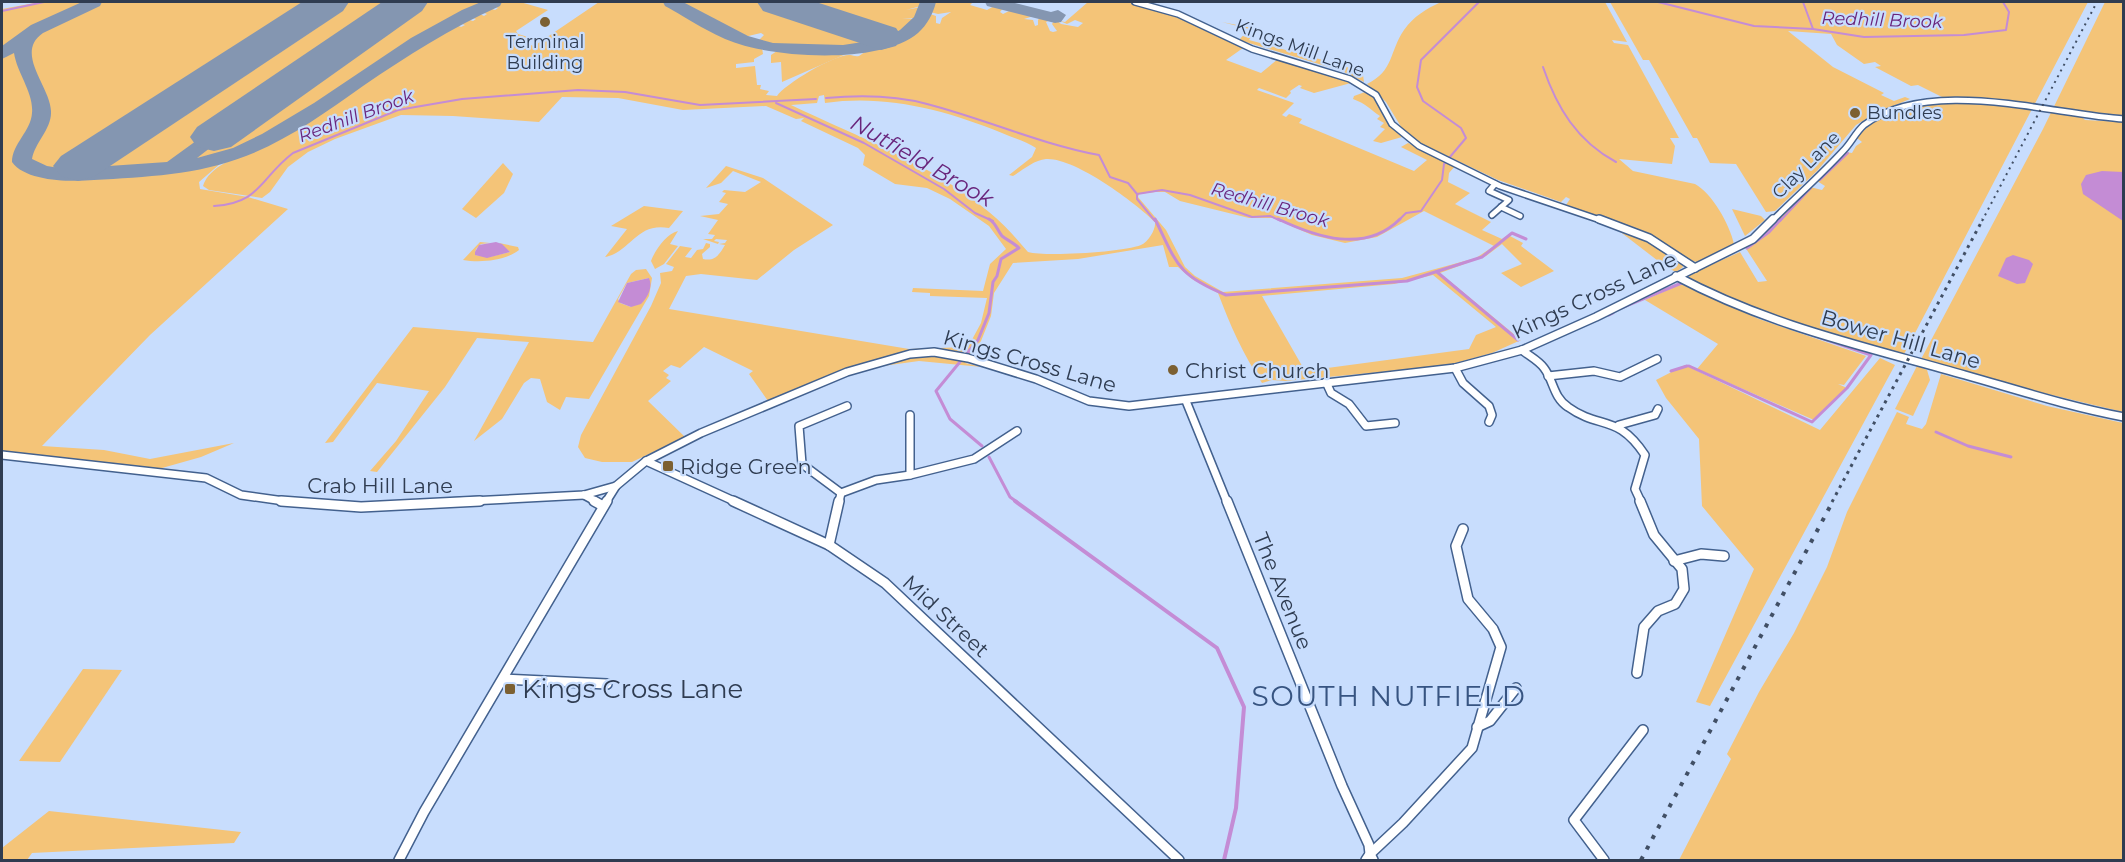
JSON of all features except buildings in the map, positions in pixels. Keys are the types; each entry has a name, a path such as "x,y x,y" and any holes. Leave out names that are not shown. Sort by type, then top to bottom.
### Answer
{"street":[{"name":"Kings Mill Lane","path":"1136,2 1182,16 1252,49 1334,73 1358,83 1378,97 1391,122 1403,135 1419,146 1496,184 1637,233 1695,268"},
{"name":"Clay Lane","path":"1695,268 1753,239 1845,149 1863,126 1894,109 1939,101 1981,102 2027,105 2091,117 2124,119"},
{"path":"1492,215 1511,199 1489,191 1496,184"},
{"path":"1501,207 1520,216"},
{"name":"Kings Cross Lane","path":"399,861 424,812 616,486 646,461 701,433 848,372 910,354 933,352 968,358 1036,379 1069,394 1106,404 1129,406 1186,401 1229,393 1326,381 1455,368 1522,350 1596,317 1695,268"},
{"name":"Bower Hill Lane","path":"1676,276 1771,319 1834,340 2066,406 2124,417"},
{"path":"1522,350 1545,369 1557,397 1575,411 1619,424 1637,440 1645,455 1635,489 1654,535 1682,570 1684,589 1675,604 1658,612 1644,627 1637,673"},
{"path":"1548,376 1594,371 1620,377 1657,359"},
{"path":"1455,368 1463,382 1489,406 1492,415 1489,422"},
{"path":"1326,381 1331,393 1349,404 1366,426 1395,423"},
{"name":"The Avenue","path":"1186,401 1342,786 1369,845 1370,858"},
{"path":"841,493 802,465 799,426 847,406"},
{"path":"1619,424 1657,412"},
{"path":"910,415 910,475"},
{"path":"841,493 876,480 910,475 974,459 1017,431"},
{"name":"Crab Hill Lane","path":"2,455 206,478 241,495 295,503 361,507 584,495 616,486"},
{"name":"Mid Street","path":"646,461 830,545 885,583 1179,861"},
{"path":"830,545 841,493"},
{"path":"584,495 603,506"},
{"path":"1370,858 1472,748 1501,647 1493,629 1468,599 1456,546 1462,529"},
{"path":"1674,561 1701,554 1724,556"},
{"path":"504,679 607,684"},
{"path":"1477,727 1490,721 1516,688"},
{"path":"1604,861 1574,820 1643,730"}],"shaded area":[{"path":"40,2 90,2 27,31 2,51 2,9"},
{"path":"98,2 489,2 425,33 351,85 274,132 236,151 169,166 96,171 56,170 26,158 43,131 46,121 45,98 27,53 28,45 31,37 39,30"},
{"path":"500,2 520,2 548,10 516,31 528,37 520,42 534,46 599,2 665,2 731,38 762,48 763,54 754,59 754,62 736,64 736,68 755,66 757,85 761,85 760,89 769,91 766,95 777,96 800,77 833,59 850,55 859,56 877,47 907,38 924,25 930,14 936,16 936,23 940,24 942,18 951,12 938,14 930,12 932,2 973,2 970,5 987,10 996,5 1004,7 1000,12 1003,14 1013,9 1024,14 1026,12 1037,15 1024,19 1033,20 1035,26 1038,25 1041,16 1052,19 1046,22 1050,31 1053,32 1057,31 1052,24 1055,19 1061,24 1078,27 1083,23 1075,20 1067,24 1060,21 1065,22 1088,2 1127,2 1162,10 1243,48 1226,60 1261,73 1278,59 1351,83 1314,93 1300,88 1302,86 1299,85 1290,91 1291,93 1286,98 1259,88 1257,90 1294,103 1282,115 1286,117 1289,114 1302,119 1299,123 1414,171 1427,160 1401,147 1408,143 1455,166 1449,173 1448,182 1470,193 1455,204 1491,222 1482,230 1502,239 1508,235 1523,243 1521,246 1554,271 1521,287 1501,273 1522,264 1502,244 1486,256 1440,273 1521,340 1492,353 1445,366 1285,381 1272,380 1262,383 1237,339 1218,293 1192,279 1178,267 1169,267 1163,245 1078,259 1013,263 994,293 991,316 981,341 965,363 982,367 919,361 868,368 864,363 768,401 749,374 753,371 704,347 680,368 671,365 663,371 669,375 666,378 671,381 648,401 685,437 632,462 602,462 585,458 578,447 581,435 651,306 661,283 660,273 672,271 674,267 666,264 680,246 692,248 685,257 691,258 697,250 703,249 706,243 710,244 710,247 702,254 703,259 707,260 717,256 725,245 719,244 727,240 716,239 714,241 719,242 718,244 703,239 712,239 715,235 708,234 718,220 700,216 719,214 728,204 719,202 726,193 722,192 724,190 745,192 761,182 733,171 721,183 706,188 726,166 763,178 833,225 794,250 757,280 701,274 686,276 669,309 909,349 968,347 981,323 987,298 930,296 930,293 912,292 913,288 983,291 990,264 1006,249 989,226 950,199 927,188 895,184 863,165 865,155 858,148 801,121 804,118 796,119 766,106 683,110 618,98 562,97 539,122 401,115 335,139 308,152 288,167 270,192 262,198 209,190 203,186 211,173 218,168 334,102 442,28 452,23 461,27 465,25 456,22 463,18 473,21 476,19 466,16 475,12 484,16 487,14 478,11 487,7 495,10 498,8 490,5","holes":["824,95 825,103 893,102 937,111 1024,141 1036,148 1032,157 1009,175 1013,176 1033,163 1046,159 1072,165 1104,182 1133,203 1155,222 1153,231 1147,241 1132,248 1067,254 1028,252 1010,231 967,195 919,165 791,105 817,103 819,96","1165,192 1180,201 1249,218 1273,218 1312,235 1345,243 1377,237 1424,211 1494,246 1476,258 1402,278 1223,292 1195,276 1185,267 1166,230 1138,197 1139,194","1433,275 1496,327 1476,335 1469,349 1305,371 1262,296 1394,284"]},
{"path":"678,2 922,2 921,6 906,10 921,7 918,18 902,18 917,19 884,39 845,48 805,49 760,42 759,40 764,35 761,33 744,37"},
{"path":"1441,2 1605,2 1627,42 1612,40 1614,43 1628,45 1679,138 1670,138 1675,146 1672,164 1619,159 1633,171 1695,184 1701,188 1719,210 1729,228 1734,244 1704,261 1688,260 1660,241 1569,207 1566,205 1570,199 1566,197 1561,202 1498,180 1418,142 1403,130 1386,102 1367,84 1376,79 1387,67 1399,38 1408,25 1421,13"},
{"path":"1610,2 2088,2 1902,358 1786,321 1719,296 1697,284 1688,275 1740,252 1758,282 1767,281 1745,247 1768,229 1810,187 1822,190 1825,186 1817,181 1845,152 1852,153 1862,142 1857,138 1871,124 1905,108 1944,103 2002,105 2004,102 1944,98 1918,85 1911,86 1875,67 1881,66 1875,62 1864,64 1837,45 1831,34 1788,31 1833,67 1884,93 1881,95 1894,101 1905,97 1910,99 1876,113 1856,125 1817,171 1775,211 1766,212 1736,164 1710,163 1697,138 1693,138 1649,60 1643,60"},
{"path":"2105,2 2123,2 2123,117 2084,113 2082,117 2085,120 2123,122 2123,412 1919,363 2043,129"},
{"path":"1222,22 1252,28 1255,31 1249,40 1345,66 1363,75 1364,82 1342,71 1239,40 1249,29"},
{"path":"10,50 18,51 36,110 33,129 15,158 15,163 32,172 83,178 145,173 220,161 221,163 199,182 200,189 248,197 288,209 150,335 42,446 104,450 150,459 234,443 201,457 155,470 2,451 2,56"},
{"path":"777,51 842,52 846,54 782,82 781,62 771,63 771,55"},
{"path":"1365,92 1376,100 1402,137 1381,143 1373,141 1385,129 1380,127 1384,123 1377,119 1380,116 1353,99 1354,96"},
{"path":"503,163 513,174 504,193 476,218 462,209"},
{"path":"2102,171 2123,172 2123,221 2083,194 2081,184 2086,175"},
{"path":"644,206 683,211 669,228 649,229 621,250 605,257 627,229 611,226"},
{"path":"1732,209 1761,216 1765,220 1745,236"},
{"path":"1614,227 1653,243 1682,263 1683,267 1676,272 1666,267"},
{"path":"678,231 670,244 678,246 664,264 655,269 651,261 655,252 666,238"},
{"path":"480,242 490,243 481,244 476,249 475,255 489,257 510,252 499,243 518,247 519,250 507,257 492,260 463,260"},
{"path":"496,242 502,244 510,252 487,258 475,255 479,245"},
{"path":"2013,255 2029,260 2033,264 2025,283 2017,284 1998,276 2006,258"},
{"path":"646,269 652,278 649,296 589,399 566,397 560,410 547,402 540,379 531,378 524,383 502,419 474,441 529,342 477,338 445,387 377,472 370,471 396,441 429,391 377,383 333,442 325,443 413,327 593,342 631,274 636,270","holes":["649,278 631,307 620,303 618,299 627,283"]},
{"path":"649,278 649,292 641,304 631,307 618,302 627,283"},
{"path":"1681,284 1759,319 1866,356 1844,385 1838,384 1847,388 1814,420 1697,369 1718,344 1645,300"},
{"path":"1880,358 1895,365 1710,706 1696,702 1754,569 1702,506 1699,439 1666,398 1656,380 1685,365 1820,430"},
{"path":"1917,366 1927,370 1930,380 1913,416 1895,409"},
{"path":"1941,374 2047,406 2123,423 2123,860 1679,860 1731,759 1727,754 1759,692 1794,633 1827,567 1847,512 1897,412 1909,417 1906,424 1922,429 1926,424"},
{"path":"83,669 122,670 60,762 19,761"},
{"path":"49,811 241,832 234,843 32,853 27,860 2,860 2,848"}],"waterway":[{"path":"2,11 44,2"},
{"name":"Redhill Brook","path":"1400,219 1406,213 1421,211 1442,180 1444,164 1466,138 1461,128 1423,101 1417,87 1421,60 1479,2"},
{"name":"Redhill Brook","path":"1658,2 1754,26 1813,29"},
{"path":"1803,2 1813,29"},
{"name":"Redhill Brook","path":"1813,29 1864,37 1964,35 2006,30 2009,12 2003,2"},
{"path":"1543,67 1562,110 1579,134 1602,154 1616,162"},
{"name":"Redhill Brook","path":"214,206 230,204 251,195 293,153 398,110 462,99 578,90 625,92 700,105 816,99"},
{"name":"Redhill Brook","path":"826,98 876,96 927,104 1055,144 1099,155 1110,177 1128,183 1137,194"},
{"name":"Nutfield Brook","path":"776,103 864,143 944,189 975,213 989,219"},
{"path":"1820,180 1848,153"},
{"path":"1780,221 1811,188"},
{"name":"Redhill Brook","path":"1137,194 1162,190 1190,195 1252,217 1270,216 1281,221"},
{"path":"1137,194 1137,199 1155,221"},
{"name":"Nutfield Brook","path":"982,446 950,419 936,391 978,340 989,313 993,282 997,276 1001,259 1019,248 1002,236 989,219"},
{"path":"1155,219 1180,266 1197,281 1226,295 1407,281 1482,257 1512,233 1526,239"},
{"name":"Redhill Brook","path":"1278,219 1308,232 1340,239 1372,236 1386,230 1400,219"},
{"path":"1747,248 1769,232 1781,219"},
{"path":"1437,272 1518,340"},
{"path":"1621,308 1684,282"},
{"path":"1609,315 1613,313"},
{"path":"1689,366 1812,422 1847,388 1871,355 1789,327"},
{"path":"1671,371 1687,366"},
{"path":"1936,432 1968,446 2011,457"},
{"name":"Nutfield Brook","path":"989,457 1010,497 1017,502"},
{"name":"Nutfield Brook","path":"1015,501 1217,648 1244,707 1236,808 1224,860"}],"taxiway":[{"path":"28,35 94,2"},
{"path":"28,35 24,44 24,63 42,110 39,124 24,151 22,162 42,171 65,175 100,174 193,165 247,149 321,107 442,27 494,2"},
{"path":"671,2 742,40 773,48 843,50 881,44 887,39"},
{"path":"883,44 899,38 912,29 922,18 928,2"},
{"path":"993,2 1055,18 1058,15"},
{"path":"2,54 28,35"},
{"path":"177,163 214,137"}],"runway":[{"path":"78,166 329,2"},
{"path":"214,137 408,2"},
{"path":"777,2 881,37"}],"railway":[{"path":"1982,221 2097,2"},
{"path":"1832,502 1983,219"},
{"path":"1641,860 1833,501"}],"place":[{"name":"Terminal Building","path":"545,22"},
{"name":"Bundles","path":"1855,113"},
{"name":"Christ Church","path":"1173,370"},
{"name":"Ridge Green","path":"668,466"},
{"name":"Kings Cross Lane","path":"510,689"}],"district":[{"name":"SOUTH NUTFIELD","path":"1389,696"}]}
